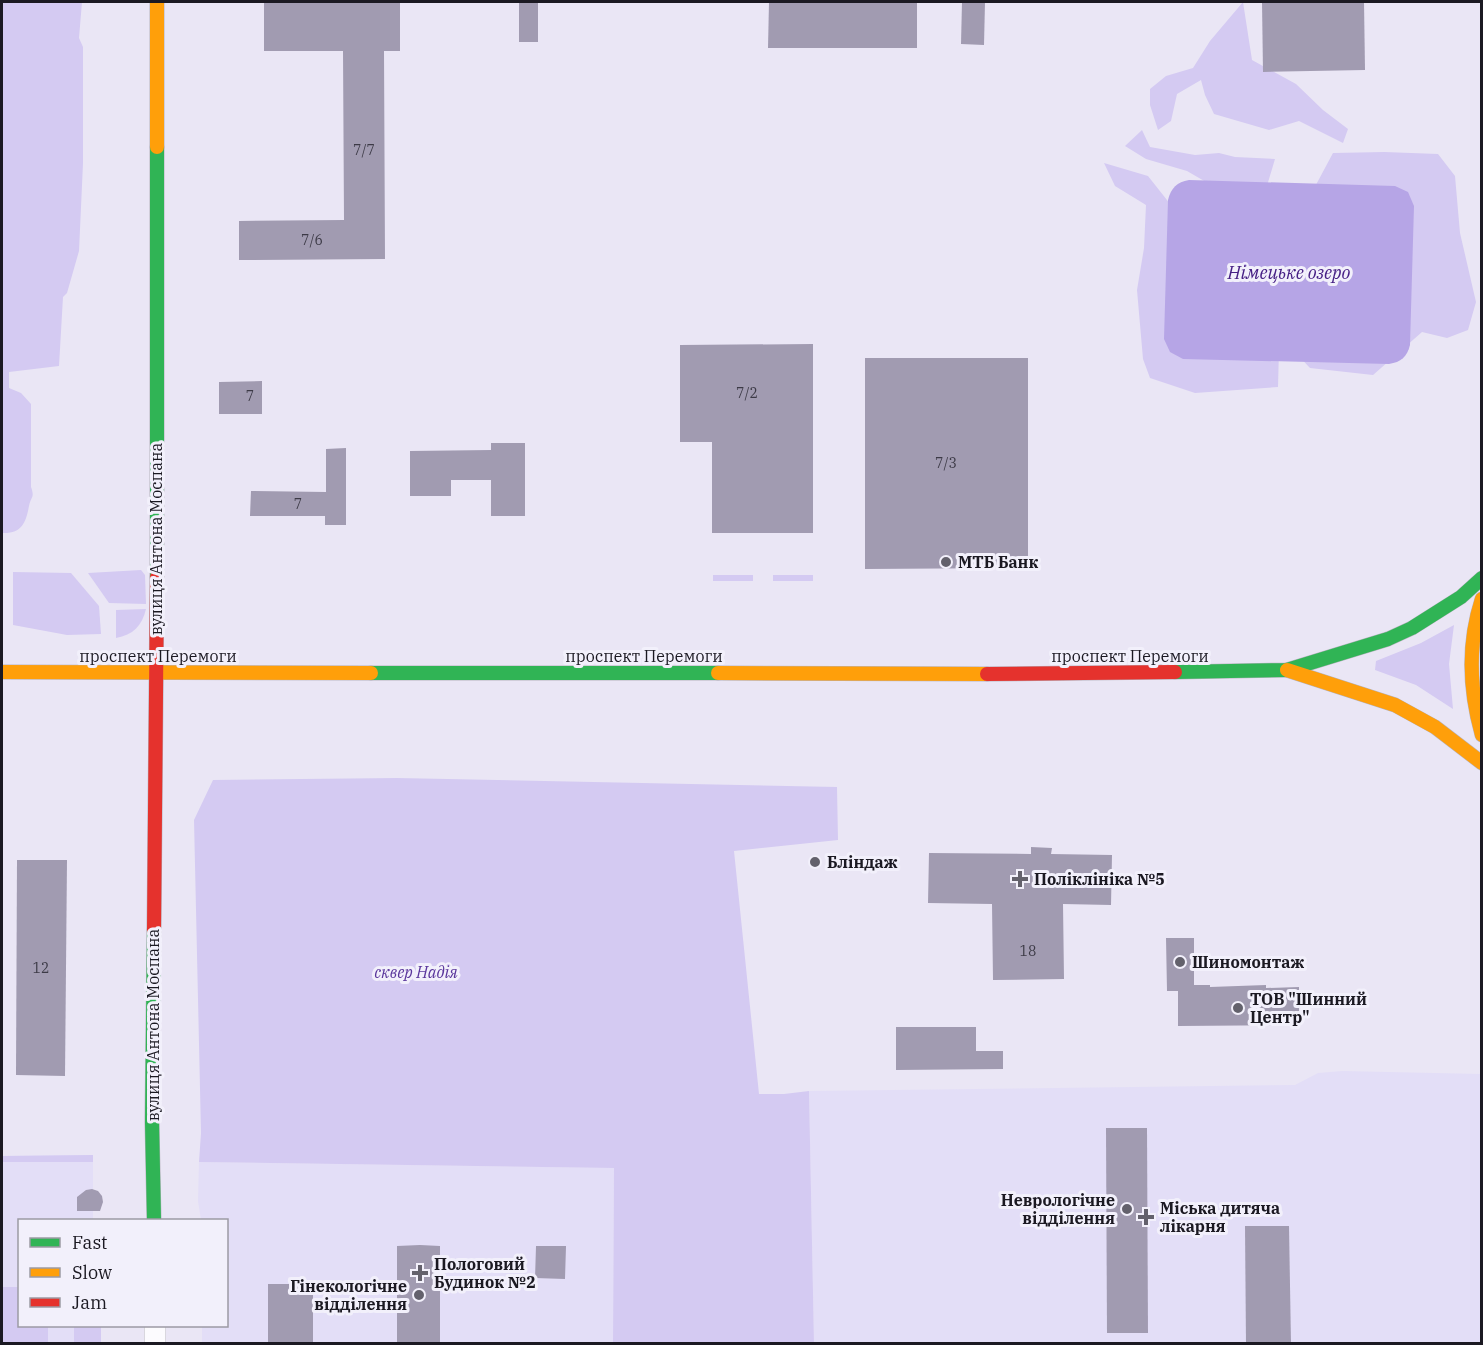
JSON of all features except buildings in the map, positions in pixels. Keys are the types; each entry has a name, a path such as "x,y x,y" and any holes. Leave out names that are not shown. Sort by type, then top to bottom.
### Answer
{"main road":[{"name":"вулиця Антона Моспана","path":"154,1219 152,1122 156,672 157,2"},
{"name":"проспект Перемоги","path":"2,672 1081,674 1287,670 1388,639 1412,628 1461,597 1482,578"},
{"path":"1482,599 1477,612 1470,661 1475,714 1482,735"},
{"name":"проспект Перемоги","path":"1287,670 1395,705 1435,727 1482,763"}],"street":[{"path":"155,1327 155,1344"}],"shaded area":[{"name":"Міська дитяча лікарня","path":"1342,1071 1481,1074 1481,1343 814,1343 809,1091 1295,1085 1318,1073"},
{"path":"93,1155 93,1219 18,1219 18,1327 101,1327 101,1343 2,1343 2,1156"},
{"name":"Пологовий Будинок №2","path":"199,1162 614,1168 613,1343 202,1343 202,1327 228,1327 228,1219 201,1219 198,1201"}],"green space":[{"path":"2,2 82,2 79,38 83,47 83,163 79,251 67,293 63,297 59,366 9,372 9,388 21,393 31,404 31,487 33,495 22,526 9,533 2,533"},
{"path":"1243,2 1252,60 1296,84 1323,110 1348,129 1343,143 1299,121 1269,130 1214,114 1201,80 1177,94 1171,121 1158,130 1150,105 1150,89 1166,76 1193,68 1210,41"},
{"path":"1142,130 1150,147 1195,155 1219,153 1235,157 1275,159 1263,199 1218,189 1187,171 1146,159 1125,146"},
{"path":"1333,153 1438,154 1455,176 1460,233 1476,302 1468,330 1447,338 1422,332 1373,375 1310,368 1295,352 1310,196"},
{"path":"1104,163 1148,176 1182,219 1279,349 1278,387 1195,393 1150,378 1143,359 1137,290 1144,248 1146,205 1115,186"},
{"path":"141,570 145,575 146,604 109,603 88,573"},
{"path":"13,572 71,573 99,606 101,634 67,635 13,625"},
{"path":"713,575 753,575 753,581 713,581"},
{"path":"773,575 813,575 813,581 773,581"},
{"path":"146,609 136,629 116,638 116,610"},
{"path":"1454,625 1449,664 1453,709 1416,685 1375,670 1376,661 1421,643"},
{"name":"сквер Надія","path":"397,778 837,787 838,840 734,851 759,1094 809,1091 814,1343 613,1343 614,1168 199,1162 201,1133 194,820 213,780"},
{"path":"93,1155 93,1162 2,1162 2,1156"},
{"path":"2,1287 18,1287 18,1327 48,1327 48,1343 2,1343"},
{"path":"74,1327 101,1327 101,1343 74,1343"}],"water":[{"name":"Німецьке озеро","path":"1189,180 1395,186 1408,192 1414,206 1410,345 1405,356 1389,364 1183,359 1170,352 1164,339 1168,200 1175,186"}],"traffic: fast":[{"path":"157,147 157,577"},
{"path":"1175,672 1287,670 1388,639 1412,628 1461,597 1482,578"},
{"path":"371,673 718,673"},
{"path":"154,930 152,1122 154,1219"}],"traffic: slow":[{"path":"157,2 157,147"},
{"path":"1482,599 1472,650 1472,684 1482,735"},
{"path":"1287,670 1395,705 1435,727 1482,763"},
{"path":"2,672 371,673"},
{"path":"718,673 987,674"}],"traffic: jam":[{"path":"154,930 157,577"},
{"path":"987,674 1175,672"}],"place":[{"name":"МТБ Банк","path":"946,562"},
{"name":"Бліндаж","path":"815,862"},
{"name":"Поліклініка №5","path":"1020,879"},
{"name":"Шиномонтаж","path":"1180,962"},
{"name":"ТОВ \"Шинний Центр\"","path":"1238,1008"},
{"name":"Неврологічне відділення","path":"1127,1209"},
{"name":"Міська дитяча лікарня","path":"1146,1217"},
{"name":"Пологовий Будинок №2","path":"420,1273"},
{"name":"Гінекологічне відділення","path":"419,1295"}]}
